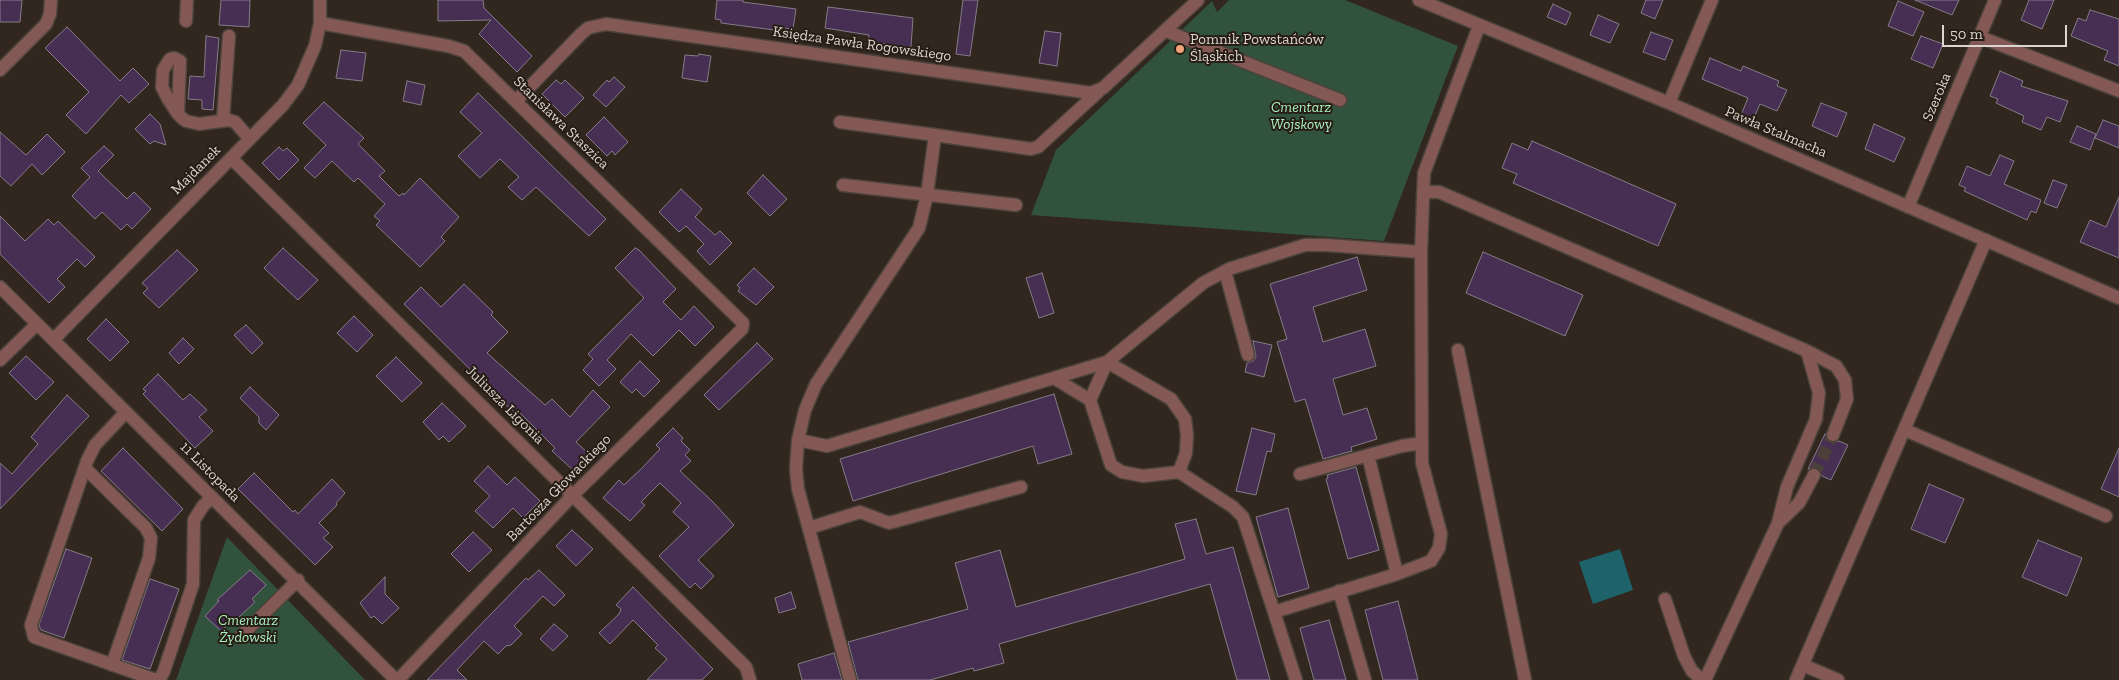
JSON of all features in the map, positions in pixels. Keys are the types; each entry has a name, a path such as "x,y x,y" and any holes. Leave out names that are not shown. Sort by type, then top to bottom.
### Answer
{"street":[{"path":"0,70 46,24 50,14 51,0"},
{"path":"186,21 187,0"},
{"name":"Majdanek","path":"54,339 283,105 298,85 315,46 320,23 320,0"},
{"path":"840,122 1031,149 1038,147 1198,0"},
{"name":"Pawła Stalmacha","path":"1419,0 1669,103 2119,298"},
{"path":"1669,103 1712,0"},
{"name":"Szeroka","path":"1908,207 1995,0"},
{"name":"Stanisława Staszica","path":"320,23 457,48 470,56 741,321"},
{"name":"Księdza Pawła Rogowskiego","path":"516,101 588,28 606,24 1084,93 1098,92"},
{"path":"1274,612 1397,574 1431,561 1439,548 1441,534 1422,463 1422,192 1424,173 1479,26"},
{"path":"1166,31 1340,100"},
{"path":"224,120 229,36"},
{"path":"1980,37 2119,92"},
{"path":"178,114 186,121 192,123 224,120 235,122 250,139"},
{"path":"850,680 798,489 796,469 798,440 805,410 816,384 911,242 921,222 936,135"},
{"name":"Juliusza Ligonia","path":"231,158 746,667 750,680"},
{"path":"843,185 1016,205"},
{"path":"1422,192 1439,192 1807,351 1836,366 1845,380 1847,399 1833,434"},
{"path":"1796,680 1986,240"},
{"path":"798,440 827,446 1107,362 1203,283 1225,271 1306,245 1326,244 1421,252"},
{"path":"1225,271 1248,355"},
{"name":"11 Listopada","path":"0,287 397,680"},
{"name":"Bartosza Głowackiego","path":"397,680 572,496 742,329 741,321"},
{"path":"0,360 37,324"},
{"path":"1458,350 1525,680"},
{"path":"1665,599 1684,656 1692,671 1704,680 1778,523 1787,487 1816,419 1819,406 1817,379 1807,351"},
{"path":"1090,400 1107,362"},
{"path":"1107,362 1171,399 1185,419 1188,435 1186,452 1179,472"},
{"path":"1054,378 1090,400 1111,465 1122,472 1143,476 1179,472 1233,507 1243,517 1296,680"},
{"path":"126,412 95,445 85,468 31,625 31,632 39,641 153,680 160,679 193,584 194,520 212,497"},
{"path":"1905,430 2106,516"},
{"path":"1300,474 1402,446 1422,443"},
{"path":"1368,455 1397,574"},
{"path":"85,468 146,528 152,538 149,558 112,665"},
{"path":"1778,523 1799,503 1814,475"},
{"path":"809,528 860,512 889,523 1021,487"},
{"path":"240,637 298,580"},
{"path":"1339,591 1365,680"},
{"path":"1803,665 1838,680"}],"green space":[{"name":"Cmentarz Wojskowy","path":"1229,0 1345,0 1458,46 1384,241 1031,215 1056,150 1212,1 1217,12"},
{"name":"Cmentarz Żydowski","path":"227,537 365,680 176,680"}],"water":[{"path":"1620,549 1633,590 1593,604 1579,562"}],"building":[{"path":"0,0 22,0 20,22 0,22"},
{"path":"221,0 250,0 249,27 219,25"},
{"path":"438,0 483,0 484,8 532,56 517,72 479,34 491,20 438,21"},
{"path":"717,0 743,0 743,2 796,9 793,29 783,28 782,31 721,23 721,20 715,19"},
{"path":"963,0 978,0 970,56 956,54"},
{"path":"1646,0 1663,0 1655,19 1641,13"},
{"path":"1915,0 1959,0 1952,15"},
{"path":"2029,0 2054,0 2042,29 2021,20"},
{"path":"1898,1 1924,12 1913,36 1888,26"},
{"path":"1553,4 1571,13 1566,25 1547,17"},
{"path":"828,7 913,18 911,47 868,42 869,35 825,28"},
{"path":"2090,10 2119,19 2119,66 2104,60 2108,51 2071,36 2078,18 2086,21"},
{"path":"1598,15 1619,24 1610,43 1590,35"},
{"path":"67,27 120,81 133,68 149,84 129,103 121,95 86,134 66,115 89,92 45,48"},
{"path":"1045,31 1061,33 1057,66 1039,63"},
{"path":"1651,32 1673,40 1665,60 1643,52"},
{"path":"206,36 219,38 213,110 202,109 202,100 188,99 190,76 204,77"},
{"path":"1921,36 1943,44 1933,68 1911,59"},
{"path":"341,50 366,53 362,81 336,78"},
{"path":"699,54 711,56 707,82 682,78 685,55 698,56"},
{"path":"1710,58 1741,71 1743,66 1779,81 1777,86 1787,90 1777,111 1760,104 1753,120 1741,115 1748,98 1702,79"},
{"path":"2000,71 2023,81 2021,86 2068,101 2060,122 2047,117 2041,130 2022,122 2024,116 1996,103 1998,99 1990,96"},
{"path":"614,77 625,87 606,107 593,95 607,80 609,82"},
{"path":"556,80 561,84 565,80 584,98 565,117 542,94"},
{"path":"407,81 425,85 421,105 403,101"},
{"path":"478,93 606,219 589,236 536,187 522,200 508,187 519,177 500,159 480,178 458,156 482,133 460,112"},
{"path":"324,102 364,138 358,144 385,171 379,176 399,196 403,193 404,195 420,178 459,217 441,237 445,241 420,267 376,225 380,221 374,216 385,204 358,178 354,182 332,161 315,178 304,168 326,145 303,123"},
{"path":"1821,103 1847,113 1837,137 1812,126"},
{"path":"150,114 160,124 166,145 154,141 150,144 135,129"},
{"path":"604,117 628,142 615,155 612,151 607,156 586,135"},
{"path":"2103,120 2119,126 2119,148 2095,138"},
{"path":"1874,124 1905,138 1894,162 1865,149"},
{"path":"2077,126 2096,134 2090,150 2070,142"},
{"path":"0,132 26,155 47,134 65,152 42,175 32,164 11,186 0,176"},
{"path":"1532,141 1676,204 1658,246 1513,183 1517,174 1502,168 1512,143 1528,150"},
{"path":"104,146 114,155 98,171 127,199 134,192 151,209 132,229 127,224 121,230 102,212 95,219 72,196 90,177 81,168"},
{"path":"279,147 283,151 287,148 299,160 279,180 262,163"},
{"path":"2000,155 2014,161 2004,184 2041,200 2036,213 2031,211 2027,220 1964,191 1966,188 1959,185 1967,166 1990,176"},
{"path":"763,175 787,199 770,216 747,193"},
{"path":"2053,180 2067,185 2057,208 2044,203"},
{"path":"681,189 702,209 695,217 715,235 720,231 732,243 710,265 697,251 704,244 686,226 679,232 659,212"},
{"path":"2119,197 2119,258 2080,242 2090,220 2106,227"},
{"path":"0,216 25,241 48,219 54,225 58,221 95,257 85,267 77,259 57,279 65,287 49,303 0,254"},
{"path":"283,248 318,280 298,300 264,268"},
{"path":"635,248 676,289 663,302 681,320 694,306 714,327 695,346 679,330 653,356 631,334 607,360 616,369 599,386 583,370 593,359 588,354 644,298 615,268"},
{"path":"177,250 198,270 159,308 143,293 148,288 142,283"},
{"path":"1483,252 1583,295 1565,336 1466,293"},
{"path":"1357,257 1367,290 1313,307 1323,342 1365,329 1376,366 1333,379 1343,415 1367,408 1377,439 1351,447 1352,451 1323,459 1305,399 1295,402 1277,342 1287,339 1270,284"},
{"path":"754,268 774,287 756,305 738,291 740,288 737,285"},
{"path":"1042,273 1054,313 1039,318 1026,278"},
{"path":"464,284 493,312 491,315 508,332 487,353 545,405 552,399 570,417 593,390 610,407 576,442 589,454 573,470 552,451 555,448 518,411 516,414 404,304 421,287 441,307"},
{"path":"354,316 373,335 357,352 337,333"},
{"path":"106,319 129,342 110,361 87,339"},
{"path":"246,325 263,343 252,354 234,335"},
{"path":"183,338 194,349 179,364 169,353"},
{"path":"1253,341 1272,345 1264,377 1245,372 1247,363 1253,361 1256,357"},
{"path":"757,343 773,359 719,410 704,395"},
{"path":"26,356 54,382 36,400 9,373"},
{"path":"396,357 422,383 402,402 376,376"},
{"path":"640,361 660,381 644,397 636,389 632,393 620,382"},
{"path":"158,374 183,400 190,394 207,410 199,417 213,431 195,448 143,394 146,391 143,389"},
{"path":"250,387 279,415 266,430 259,423 259,417 240,398"},
{"path":"1054,394 1072,454 1038,464 1033,446 853,501 840,459"},
{"path":"67,395 89,416 0,509 0,463 12,474 38,444 31,437"},
{"path":"442,403 466,426 449,442 443,436 439,440 423,422"},
{"path":"673,428 683,438 681,441 690,450 685,455 691,461 680,471 734,525 698,560 714,576 701,589 695,583 690,588 659,556 689,527 673,512 681,503 660,483 641,502 645,505 630,521 603,498 619,480 624,485 642,468 660,449 656,445"},
{"path":"1252,428 1275,434 1271,452 1267,451 1256,495 1236,491"},
{"path":"1825,434 1830,442 1839,441 1848,445 1831,480 1822,476 1817,468 1808,469"},
{"path":"123,448 183,509 162,531 101,471"},
{"path":"2119,448 2119,497 2101,489"},
{"path":"488,466 507,485 515,477 540,501 523,518 513,508 493,528 475,511 490,496 474,481"},
{"path":"1356,467 1379,550 1348,559 1326,479 1328,478 1327,475"},
{"path":"254,473 293,512 295,510 298,514 332,479 345,493 336,503 337,505 319,523 329,533 323,538 333,547 315,565 238,489"},
{"path":"1929,484 1964,499 1945,543 1911,529"},
{"path":"1288,508 1309,588 1278,597 1256,517"},
{"path":"1196,519 1206,554 1233,547 1270,680 1237,680 1210,584 999,644 1004,663 974,671 973,668 930,680 858,680 848,642 968,609 955,563 1000,550 1016,607 1185,559 1175,524"},
{"path":"572,530 593,549 576,566 556,546"},
{"path":"473,532 492,550 469,572 451,554"},
{"path":"2038,540 2082,558 2067,596 2022,577"},
{"path":"66,549 92,558 64,638 41,630 39,625"},
{"path":"250,570 266,585 252,599 255,602 237,619 235,617 221,631 205,616 219,601 217,600"},
{"path":"539,570 565,595 554,606 543,596 514,626 522,634 498,654 484,641 457,670 467,680 427,680 526,578 528,580"},
{"path":"385,577 385,594 399,608 382,624 374,616 371,618 360,603"},
{"path":"150,579 179,589 150,669 122,660"},
{"path":"633,587 713,669 702,680 647,680 667,659 655,648 658,645 633,620 610,644 599,633 619,614 621,609 616,605"},
{"path":"791,592 796,608 779,613 775,598"},
{"path":"1398,601 1418,680 1383,680 1365,610"},
{"path":"1329,620 1346,680 1314,680 1300,628"},
{"path":"554,624 568,636 553,651 540,639"},
{"path":"834,653 842,680 802,680 798,664"}],"tunnel":[{"path":"1814,475 1833,435"}],"place":[{"name":"Pomnik Powstańców Śląskich","path":"1180,49"}]}
